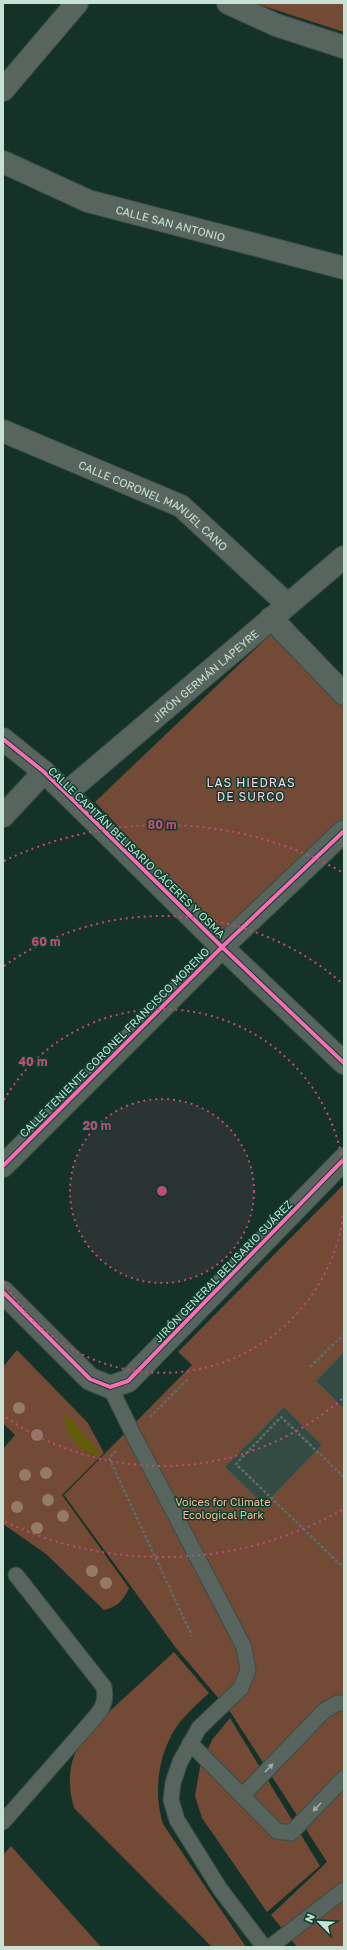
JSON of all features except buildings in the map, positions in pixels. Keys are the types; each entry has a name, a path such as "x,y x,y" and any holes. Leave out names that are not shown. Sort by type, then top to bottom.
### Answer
{"street":[{"path":"3,90 77,3"},
{"path":"228,3 276,25 344,47"},
{"name":"CALLE SAN ANTONIO","path":"3,162 88,201 344,268"},
{"name":"CALLE CORONEL MANUEL CANO","path":"3,431 182,506 279,611 344,694"},
{"name":"JIRÓN GERMÁN LAPEYRE","path":"66,793 344,557"},
{"name":"CALLE CAPITÁN BELISARIO CÁCERES Y OSMA","path":"3,739 44,772 222,947 344,1063"},
{"path":"3,816 44,772"},
{"name":"CALLE TENIENTE CORONEL FRANCISCO MORENO","path":"3,1166 222,947 344,832"},
{"name":"JIRÓN GENERAL BELISARIO SUÁREZ","path":"110,1387 128,1381 344,1159"},
{"path":"3,1292 90,1379 110,1387"}],"lane":[{"path":"110,1387 244,1647 248,1670 242,1688 199,1728 180,1762 173,1783 171,1800 177,1820 220,1889 264,1947"},
{"path":"3,1822 90,1723 102,1708 106,1699 104,1687 16,1575"},
{"path":"242,1796 325,1710 338,1704 344,1704"},
{"path":"190,1743 277,1831 291,1833 344,1778"},
{"path":"270,1947 344,1890"}],"path":[{"path":"310,1367 344,1334"},
{"path":"344,1477 281,1417 236,1464 344,1568"}],"green space":[{"path":"254,3 344,3 344,32"},
{"path":"273,632 344,707 344,823 224,938 95,802"},
{"name":"Voices for Climate Ecological Park","path":"344,1184 344,1947 297,1947 271,1915 327,1862 231,1713 176,1648 64,1495 192,1365 178,1352"},
{"path":"17,1350 88,1423 104,1453 62,1495 129,1588 120,1602 109,1609 104,1610 46,1554 3,1524 3,1449 15,1435 3,1423 3,1367"},
{"path":"174,1652 209,1693 177,1726 165,1749 159,1774 158,1800 160,1812 163,1824 246,1947 212,1947 74,1808 70,1787 71,1768 76,1750 81,1741 87,1732"},
{"path":"230,1718 320,1866 267,1912 202,1818 195,1796 200,1767 212,1740"},
{"path":"11,1846 101,1947 3,1947 3,1855"}],"shaded area":[{"path":"66,1414 100,1453 97,1456 84,1450 70,1436 65,1423 64,1416"}],"cycle path":[{"path":"3,739 44,772 222,947 344,1063"},
{"path":"3,1166 222,947 344,831"},
{"path":"3,1292 90,1379 110,1387 128,1381 344,1159"}],"district":[{"name":"LAS HIEDRAS DE SURCO","path":"251,789"}]}
